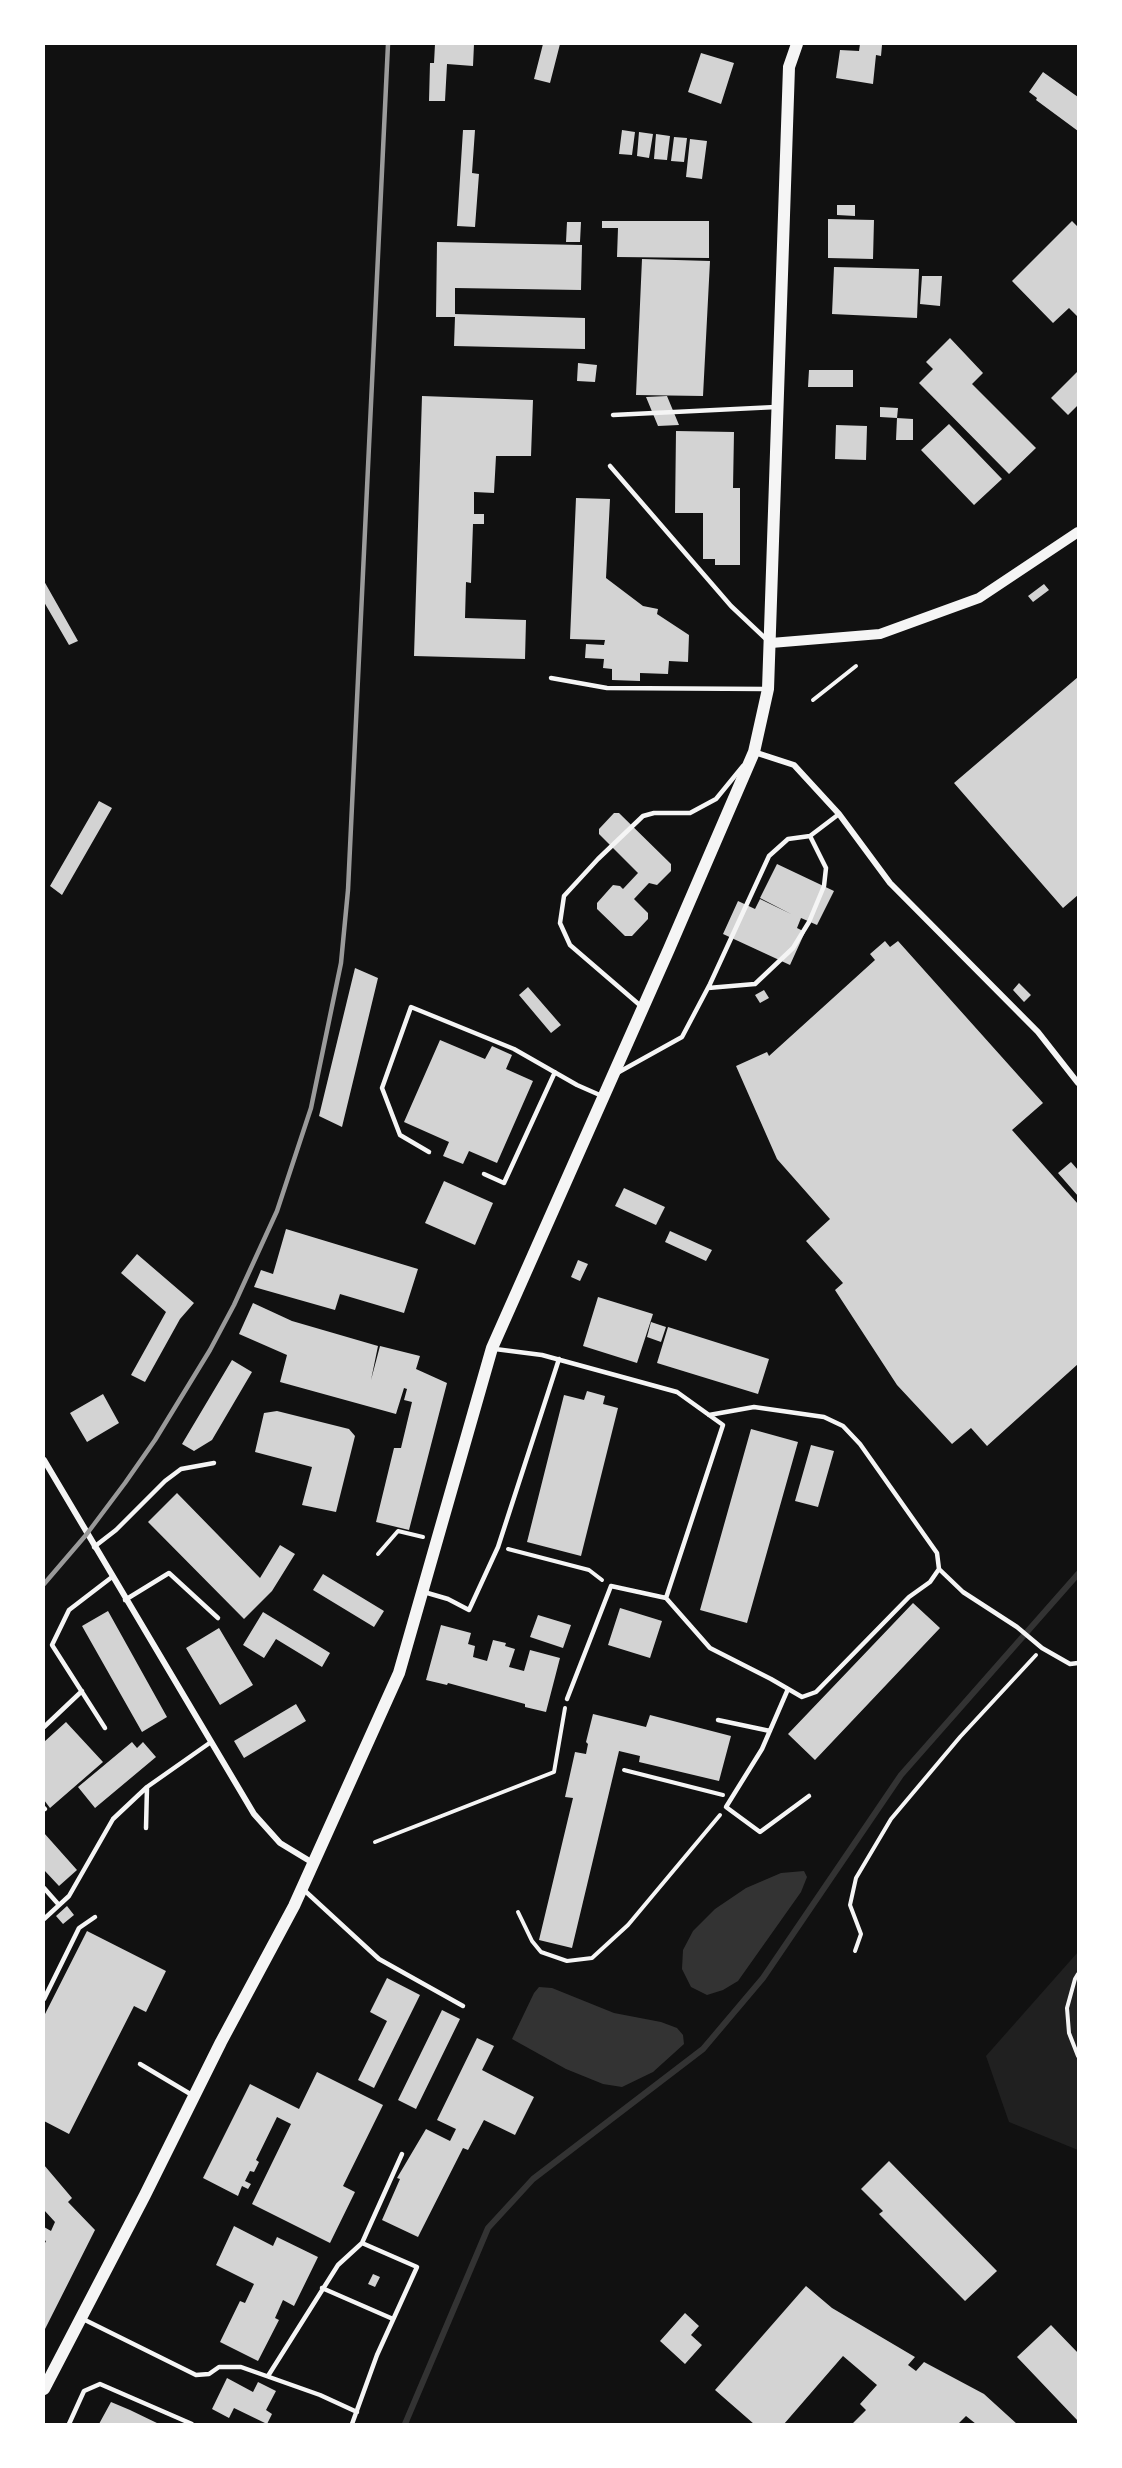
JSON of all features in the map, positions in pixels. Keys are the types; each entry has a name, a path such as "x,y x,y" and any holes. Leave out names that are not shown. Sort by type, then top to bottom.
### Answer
{"main road":[{"path":"44,2389 302,1888 399,1673 492,1348 644,1008 754,752 768,689 771,643 789,67 797,44"}],"street":[{"path":"771,643 880,633 979,598 1078,532"},
{"path":"754,752 794,765 839,814 890,883 1038,1032 1078,1083"},
{"path":"44,1460 125,1600 260,1821 280,1843 313,1863"}],"lane":[{"path":"613,415 778,406"},
{"path":"610,466 731,606 771,643"},
{"path":"550,678 607,688 768,689"},
{"path":"644,1008 570,945 560,923 564,896 598,859 643,816 654,813 690,813 716,799 754,752"},
{"path":"614,1075 682,1037 708,988 770,856 788,839 810,836 839,814"},
{"path":"708,988 755,984 793,948 809,922 824,886 826,868 810,836"},
{"path":"429,1152 400,1135 382,1088 411,1007 514,1049 604,1097"},
{"path":"483,1174 504,1183 555,1072"},
{"path":"492,1348 559,1359 677,1392 723,1425 666,1598"},
{"path":"423,1591 448,1599 469,1610 498,1547 559,1359"},
{"path":"709,1415 754,1407 824,1418 843,1426 860,1444 937,1553 939,1569 963,1592 1017,1627 1042,1648 1070,1664 1078,1664"},
{"path":"94,1547 116,1530 165,1481 181,1469 214,1463"},
{"path":"567,1699 611,1586 666,1598 710,1648 802,1697 816,1692 909,1597 930,1582 939,1569"},
{"path":"125,1600 169,1573 218,1618"},
{"path":"105,1728 52,1645 69,1610 112,1577"},
{"path":"788,1689 762,1749 726,1807 760,1832 809,1796"},
{"path":"44,1727 82,1691"},
{"path":"718,1720 770,1731"},
{"path":"44,1919 69,1896 113,1819 147,1787 211,1742"},
{"path":"146,1828 147,1787"},
{"path":"44,1888 59,1905"},
{"path":"302,1888 379,1959 464,2006"},
{"path":"44,1999 79,1928 94,1917"},
{"path":"140,2064 194,2096"},
{"path":"268,2376 338,2265 362,2242 402,2154"},
{"path":"352,2424 393,2319 417,2267 362,2242"},
{"path":"322,2288 393,2319"},
{"path":"80,2318 196,2375 209,2374 219,2367 241,2367 320,2395 357,2412"},
{"path":"69,2424 84,2391 99,2384 192,2424"}],"path":[{"path":"813,700 856,666"},
{"path":"378,1554 398,1531 437,1541"},
{"path":"498,1547 589,1570 611,1586"},
{"path":"855,1951 861,1934 850,1905 855,1878 891,1819 960,1737 1042,1648"},
{"path":"375,1842 555,1772 567,1699"},
{"path":"624,1770 732,1797"},
{"path":"518,1912 532,1941 541,1952 567,1961 592,1958 628,1925 726,1807"},
{"path":"1078,1974 1067,2008 1069,2033 1078,2056"}],"shaded area":[{"path":"804,1871 807,1877 801,1892 738,1981 723,1990 707,1995 691,1987 682,1969 683,1950 693,1931 715,1909 746,1888 781,1873"},
{"path":"1078,1952 1078,2150 1009,2122 986,2056"},
{"path":"539,1987 552,1988 614,2013 661,2022 677,2028 683,2035 684,2044 653,2072 622,2087 603,2084 566,2069 512,2039"}],"building":[{"path":"435,44 474,44 473,66 447,64 445,101 429,101 430,63 434,63"},
{"path":"543,44 560,44 550,83 534,79"},
{"path":"860,44 882,45 881,56 876,55 873,84 836,78 840,50 859,51"},
{"path":"701,53 734,63 721,104 688,92"},
{"path":"1043,72 1078,97 1078,131 1036,100 1037,98 1029,92"},
{"path":"463,130 475,130 472,173 479,174 475,227 457,226"},
{"path":"622,130 635,132 632,155 619,154"},
{"path":"639,132 653,134 649,158 637,156"},
{"path":"656,134 670,136 667,160 654,159"},
{"path":"674,137 687,138 684,162 671,161"},
{"path":"690,139 707,141 702,179 686,177"},
{"path":"837,205 855,205 855,216 837,215"},
{"path":"828,219 874,220 873,259 828,258"},
{"path":"602,221 709,221 709,258 617,257 618,228 602,228"},
{"path":"1072,221 1078,227 1078,317 1069,308 1053,323 1012,281"},
{"path":"567,222 581,222 580,242 566,242"},
{"path":"437,242 582,245 581,290 455,288 455,314 585,318 585,349 454,346 455,317 436,317"},
{"path":"642,259 710,261 703,396 636,395"},
{"path":"834,267 919,269 917,318 832,314"},
{"path":"922,276 942,276 940,306 920,304"},
{"path":"950,338 983,373 972,384 1036,448 1009,474 919,383 933,369 926,362"},
{"path":"578,363 597,365 595,382 577,381"},
{"path":"809,370 853,370 853,387 808,387"},
{"path":"1078,371 1078,405 1068,415 1051,398"},
{"path":"422,396 533,400 531,456 496,456 494,493 474,492 474,514 484,514 484,524 473,524 471,583 466,582 465,618 526,620 525,659 414,656"},
{"path":"667,396 679,425 658,426 646,397"},
{"path":"880,407 898,408 897,418 880,417"},
{"path":"897,418 913,419 913,440 896,440"},
{"path":"949,424 1002,479 974,505 921,450"},
{"path":"836,425 867,426 866,460 835,459"},
{"path":"676,431 734,432 733,488 740,488 740,565 715,565 715,559 703,559 703,513 675,513"},
{"path":"576,498 610,499 606,578 643,606 658,609 657,614 689,635 688,662 669,661 668,674 640,673 640,681 612,680 612,669 603,668 604,659 585,658 586,644 604,645 605,640 570,639"},
{"path":"44,581 78,641 69,645 44,602"},
{"path":"1044,584 1049,590 1033,602 1028,596"},
{"path":"1078,677 1078,895 1063,908 954,783"},
{"path":"99,801 112,808 62,895 50,886"},
{"path":"614,813 619,813 671,864 671,871 657,885 649,883 634,899 648,913 648,919 632,936 625,936 597,909 597,903 613,885 623,889 638,873 599,834 599,829"},
{"path":"777,864 834,891 817,925 801,918 797,928 805,932 790,965 723,934 738,901 755,909 760,899 791,914 760,898"},
{"path":"885,941 890,947 898,941 1043,1103 1012,1130 1078,1204 1078,1364 987,1446 971,1428 952,1444 897,1385 835,1290 843,1283 806,1241 830,1219 777,1159 736,1066 767,1052 769,1056 875,960 870,954"},
{"path":"355,968 378,978 342,1127 319,1116"},
{"path":"1019,983 1031,995 1024,1002 1013,990"},
{"path":"528,987 561,1025 551,1033 519,995"},
{"path":"764,990 769,998 760,1003 755,995"},
{"path":"440,1040 485,1059 492,1046 512,1055 506,1069 533,1081 497,1163 469,1151 463,1164 443,1156 449,1142 404,1122"},
{"path":"1071,1162 1078,1170 1078,1196 1058,1173"},
{"path":"444,1181 493,1203 475,1245 425,1223"},
{"path":"624,1188 665,1207 656,1225 615,1206"},
{"path":"286,1229 418,1269 404,1313 340,1294 335,1310 254,1287 261,1270 273,1274"},
{"path":"670,1231 712,1250 706,1261 665,1242"},
{"path":"137,1254 194,1303 180,1319 145,1382 131,1375 166,1312 121,1273"},
{"path":"578,1260 588,1264 580,1281 571,1277"},
{"path":"598,1297 653,1314 637,1363 583,1346"},
{"path":"253,1303 292,1321 378,1346 371,1380 380,1346 420,1356 416,1369 447,1383 409,1530 376,1522 394,1448 401,1448 412,1402 404,1400 407,1389 404,1388 396,1414 280,1382 287,1355 239,1334"},
{"path":"651,1322 666,1327 661,1342 647,1337"},
{"path":"668,1327 769,1359 758,1394 657,1363"},
{"path":"232,1360 252,1372 212,1440 194,1451 182,1444"},
{"path":"587,1391 605,1396 603,1404 618,1408 581,1556 527,1542 564,1395 584,1400"},
{"path":"103,1394 119,1423 87,1442 70,1413"},
{"path":"277,1411 349,1429 355,1436 336,1512 302,1505 312,1467 255,1452 264,1413"},
{"path":"751,1429 798,1442 747,1623 700,1610"},
{"path":"811,1445 834,1451 818,1507 795,1501"},
{"path":"177,1493 260,1578 280,1545 295,1554 272,1591 244,1619 148,1522"},
{"path":"323,1574 384,1611 374,1627 313,1590"},
{"path":"913,1603 940,1628 815,1760 788,1734"},
{"path":"620,1608 662,1621 650,1658 608,1645"},
{"path":"108,1611 167,1717 142,1732 82,1626"},
{"path":"263,1612 330,1653 322,1667 276,1639 264,1658 243,1645"},
{"path":"538,1615 571,1625 563,1648 530,1637"},
{"path":"441,1625 471,1633 468,1644 475,1646 473,1657 487,1661 493,1640 506,1643 505,1646 515,1649 509,1667 524,1671 530,1650 560,1658 546,1712 448,1683 447,1685 426,1680"},
{"path":"219,1628 253,1685 220,1705 186,1648"},
{"path":"296,1704 306,1721 244,1758 234,1741"},
{"path":"593,1714 646,1727 650,1715 731,1736 719,1781 639,1762 640,1756 619,1751 572,1948 539,1940 573,1798 565,1797 575,1752 586,1754 588,1744 586,1742"},
{"path":"66,1722 103,1762 50,1808 44,1800 44,1742"},
{"path":"132,1742 137,1748 143,1742 156,1757 95,1808 78,1787"},
{"path":"44,1833 77,1870 59,1886 44,1870"},
{"path":"67,1906 74,1915 63,1924 56,1916"},
{"path":"87,1931 166,1971 146,2012 134,2006 69,2134 44,2121 44,2016"},
{"path":"387,1978 420,1995 374,2088 358,2080 387,2021 370,2012"},
{"path":"442,2010 460,2019 416,2109 398,2100"},
{"path":"477,2038 494,2046 482,2070 534,2097 515,2135 484,2120 468,2150 463,2148 418,2237 382,2220 400,2179 397,2178 426,2129 450,2141 456,2129 437,2120"},
{"path":"317,2072 383,2105 343,2186 355,2192 330,2243 252,2204 291,2124 277,2117 256,2160 259,2162 254,2172 250,2171 245,2181 251,2184 248,2189 242,2186 238,2196 203,2178 250,2084 299,2109"},
{"path":"889,2161 997,2271 965,2301 879,2214 883,2211 861,2189"},
{"path":"44,2165 72,2198 68,2202 95,2230 44,2331 44,2245 46,2241 44,2240 44,2227 51,2231 55,2222 44,2210"},
{"path":"234,2226 273,2246 277,2237 318,2257 294,2306 283,2300 275,2318 279,2320 258,2361 220,2342 240,2301 245,2303 254,2284 216,2265"},
{"path":"373,2274 380,2277 375,2287 368,2284"},
{"path":"806,2286 832,2308 915,2357 908,2365 916,2371 924,2362 984,2394 1017,2424 976,2424 966,2416 958,2424 852,2424 866,2410 860,2404 877,2385 843,2356 784,2424 754,2424 715,2390"},
{"path":"685,2313 699,2326 691,2335 702,2345 685,2364 660,2341"},
{"path":"1051,2325 1078,2353 1078,2421 1017,2357"},
{"path":"227,2378 253,2392 258,2382 276,2391 266,2410 272,2414 267,2424 234,2408 229,2418 212,2409"},
{"path":"111,2402 130,2410 159,2424 99,2424"}],"waterway":[{"path":"405,2424 488,2228 533,2179 703,2049 763,1978 901,1775 1078,1574"}],"railway":[{"path":"44,1584 86,1535 125,1483 155,1440 210,1350 234,1305 277,1211 311,1108 341,963 348,890 388,44"}]}
